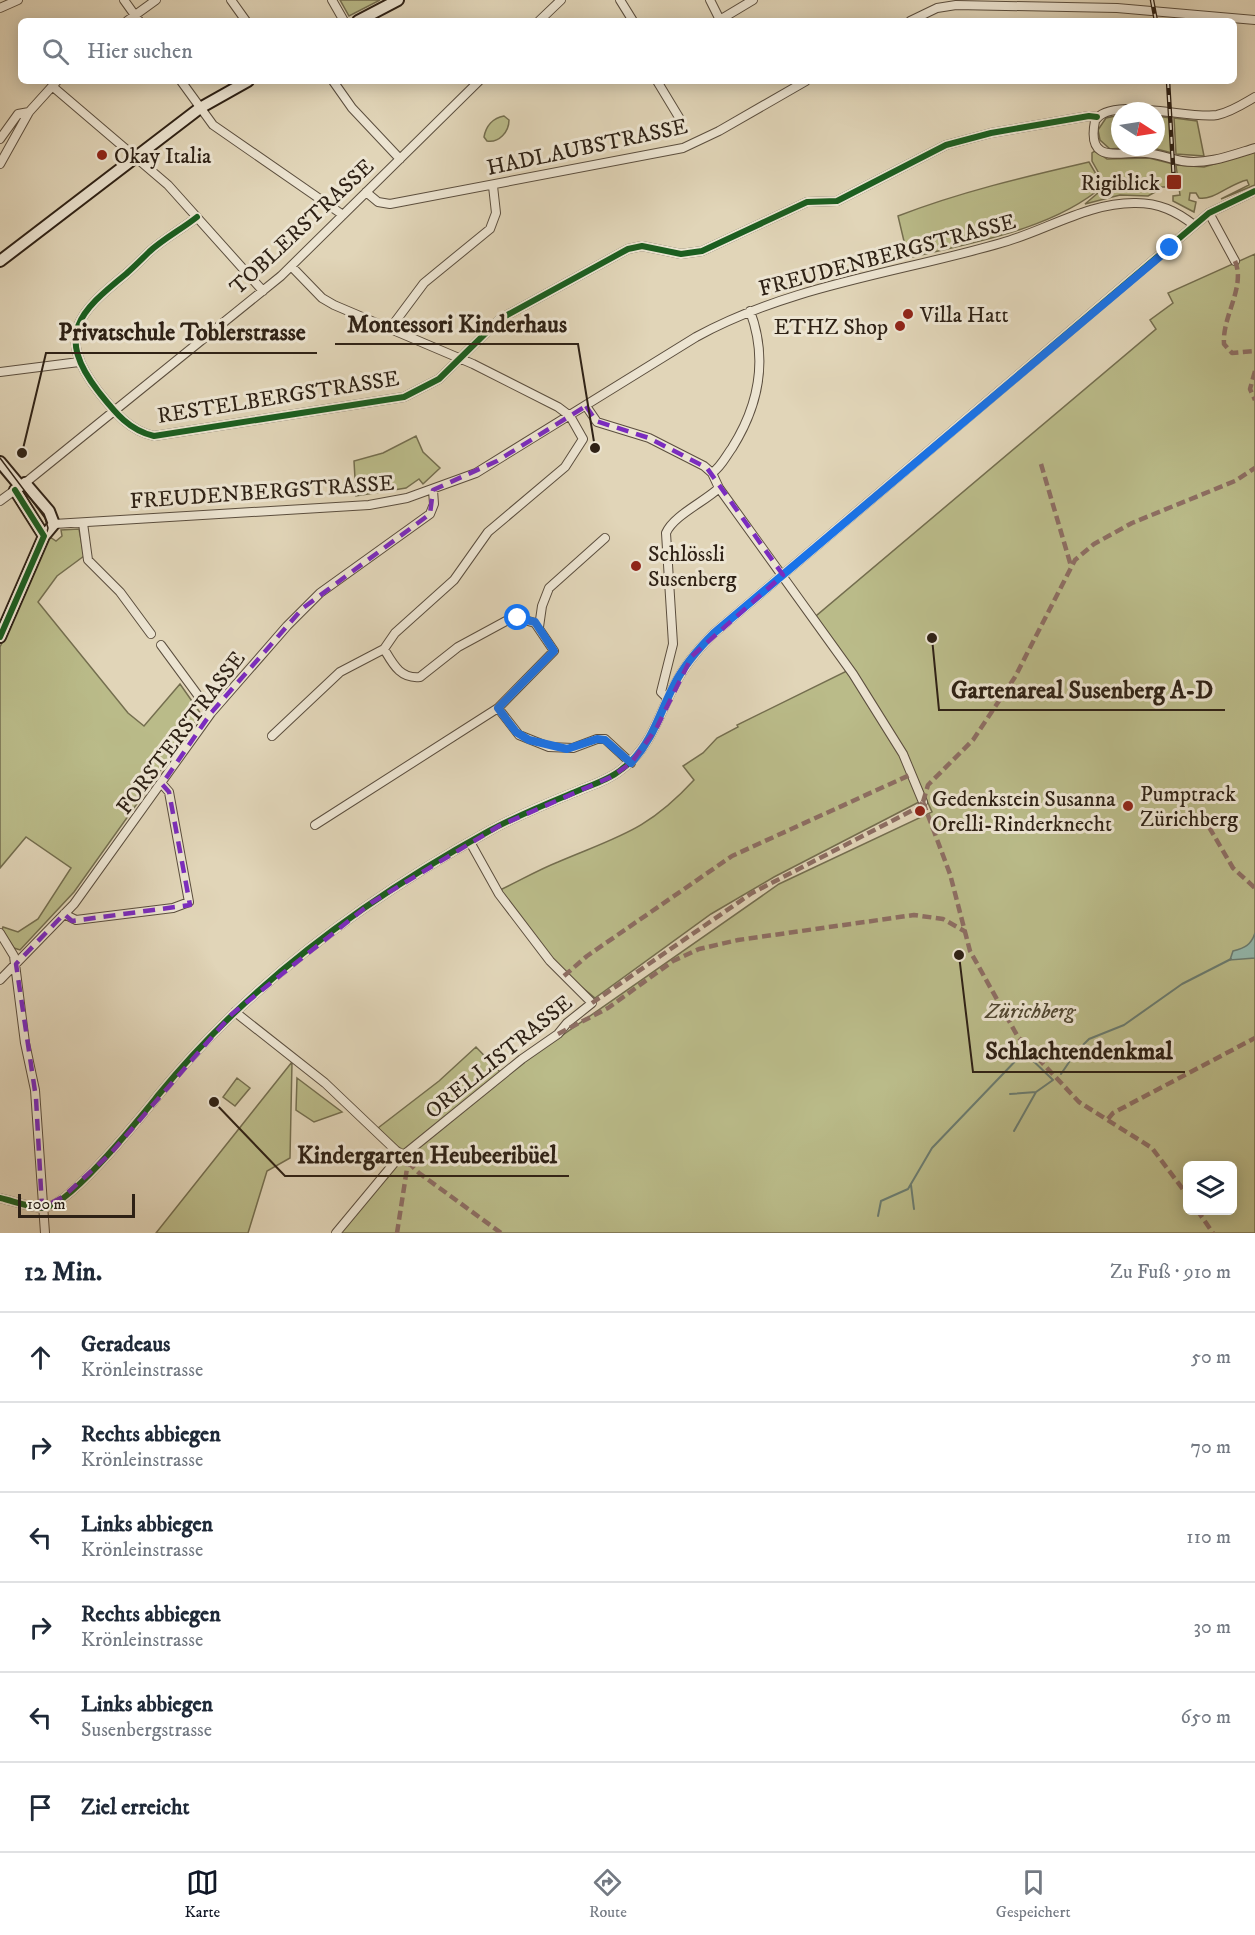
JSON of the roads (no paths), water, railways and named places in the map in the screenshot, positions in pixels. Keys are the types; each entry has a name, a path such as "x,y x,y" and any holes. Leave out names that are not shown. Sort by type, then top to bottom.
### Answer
{"street":[{"path":"0,8 18,0"},
{"path":"124,0 137,18 156,0"},
{"path":"231,0 244,18"},
{"path":"332,0 342,18"},
{"path":"364,18 398,0"},
{"path":"542,18 561,0"},
{"path":"620,0 631,18"},
{"path":"710,0 718,18"},
{"path":"722,18 753,0"},
{"path":"916,18 937,8 956,5 1117,4 1255,20"},
{"path":"0,164 29,112 54,84"},
{"path":"56,84 168,185 263,291"},
{"path":"183,84 213,124 343,215"},
{"path":"0,261 200,108 243,84"},
{"path":"335,84 352,108 400,159"},
{"name":"TOBLERSTRASSE","path":"0,501 263,291 476,84"},
{"path":"659,84 680,118"},
{"name":"HADLAUBSTRASSE","path":"366,192 378,202 390,204 683,148 719,131 801,84"},
{"name":"RESTELBERGSTRASSE","path":"78,362 115,411 132,428 154,435 404,397 431,385 500,319 627,249 642,246 681,254 702,251 807,202 837,201 946,145 991,133 1136,109 1193,115 1218,115 1255,97"},
{"path":"0,139 18,114 29,112"},
{"path":"1097,117 1092,131 1094,141 1100,150 1111,155 1150,153 1181,161 1200,162 1255,148"},
{"path":"389,330 424,283 490,229 496,213 493,186"},
{"path":"0,1198 42,1208 64,1196 111,1153 199,1048 235,1012 371,903 432,862 499,826 611,777 631,763 656,729 668,699 685,667 706,641 1194,225 1209,213 1255,191"},
{"name":"FREUDENBERGSTRASSE","path":"54,524 369,505 433,490 490,465 696,337 750,311 823,287 1003,243 1110,206 1136,203 1160,206 1181,215 1194,225"},
{"path":"1209,213 1235,261"},
{"path":"0,372 78,362 77,333 83,314 91,303 148,253 197,217"},
{"path":"272,736 281,722 340,672 384,649 395,633 454,580 488,532 572,459 583,439 570,416 558,406 460,358 389,330 322,298 291,266"},
{"path":"712,473 740,434 759,381 760,348 750,311"},
{"path":"586,406 597,422 649,438 695,461 712,473 719,488 783,575 888,729 911,769 922,802"},
{"path":"0,462 20,486 49,511 54,524 44,536 0,637"},
{"path":"20,486 44,536"},
{"path":"668,699 661,692 673,644 666,533 674,520 703,503 719,488"},
{"name":"FORSTERSTRASSE","path":"0,980 74,904 211,713 303,608 352,568 429,514 434,504 433,490"},
{"path":"83,523 88,560 120,592 151,634"},
{"path":"540,627 542,606 549,588 605,538"},
{"path":"315,825 498,708 554,653 554,647 540,627 527,619 506,621 458,647 420,677 410,677 400,673 384,649"},
{"path":"161,645 211,713"},
{"path":"498,708 516,732 529,740 567,749 597,739 605,740 631,763"},
{"path":"64,914 76,920 173,908 189,902 169,792 162,784"},
{"name":"ORELLISTRASSE","path":"336,1233 402,1155 522,1059 558,1034 567,1023 592,1003 550,961 511,910 486,875 470,842"},
{"path":"0,933 11,948 16,964 36,1098 45,1233"},
{"path":"235,1012 325,1083 408,1162"}],"water":[{"path":"1255,933 1255,958 1230,960 1233,951 1247,945"}],"waterway":[{"path":"1061,1074 1076,1052 1089,1039 1124,1025 1182,984 1231,959"},
{"path":"878,1216 881,1201 908,1189 932,1148 1024,1052 1053,1080 1036,1092 1010,1094"},
{"path":"1014,1131 1036,1092"},
{"path":"911,1185 914,1209"}],"tram line":[{"path":"0,458 45,518 48,528 45,540 0,641"}],"railway":[{"path":"1152,0 1155,18"},
{"path":"1168,84 1174,182"}],"place":[{"name":"Okay Italia","path":"102,155"},
{"name":"Rigiblick","path":"1174,182"},
{"name":"Villa Hatt","path":"908,314"},
{"name":"ETHZ Shop","path":"900,326"},
{"name":"Montessori Kinderhaus","path":"595,448"},
{"name":"Privatschule Toblerstrasse","path":"22,453"},
{"name":"Schlössli Susenberg","path":"636,566"},
{"name":"Gartenareal Susenberg A-D","path":"932,638"},
{"name":"Pumptrack Zürichberg","path":"1128,806"},
{"name":"Gedenkstein Susanna Orelli-Rinderknecht","path":"920,811"},
{"name":"Schlachtendenkmal","path":"959,955"},
{"name":"Kindergarten Heubeeribüel","path":"214,1102"}],"park label":[{"name":"Zürichberg","path":"1030,1010"}]}
